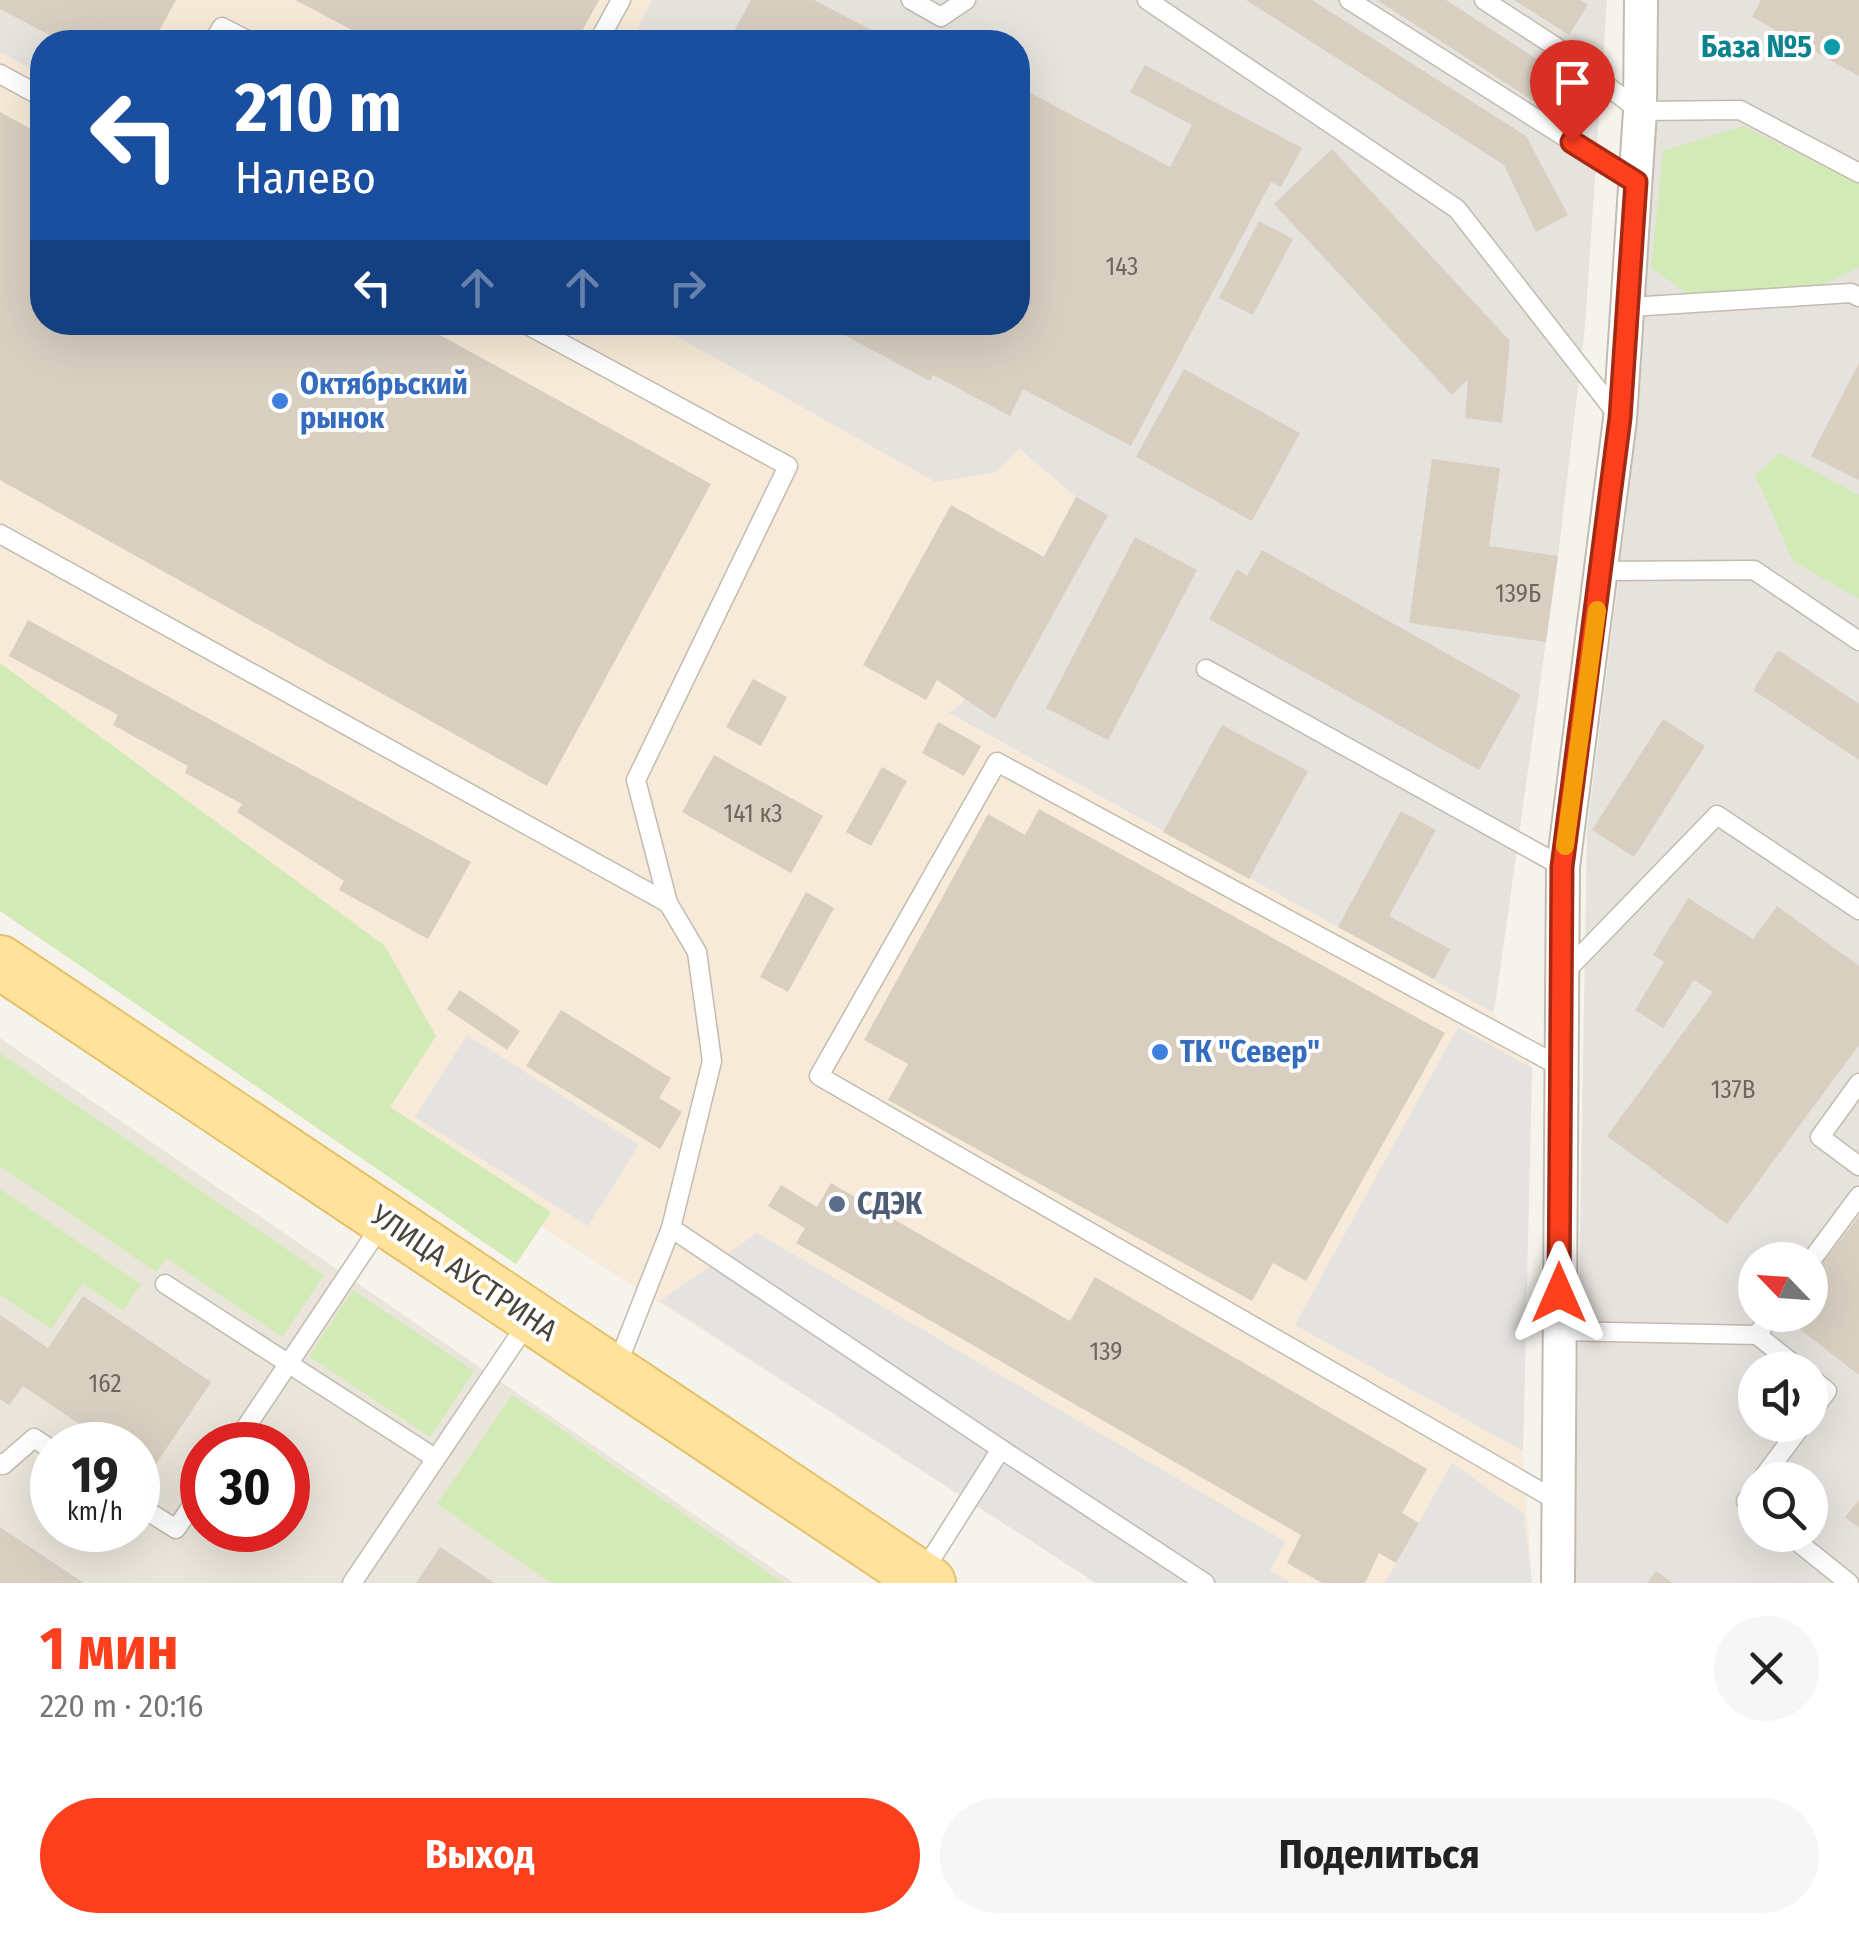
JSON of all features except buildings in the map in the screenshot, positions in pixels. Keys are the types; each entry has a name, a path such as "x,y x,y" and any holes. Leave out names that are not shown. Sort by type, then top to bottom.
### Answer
{"main road":[{"name":"УЛИЦА АУСТРИНА","path":"0,962 925,1580"}],"street":[{"path":"1558,1583 1562,867 1620,418 1640,111 1641,0"}],"lane":[{"path":"605,30 621,0"},
{"path":"911,0 942,17 966,0"},
{"path":"1146,0 1456,208 1620,418"},
{"path":"1349,0 1636,182"},
{"path":"1484,0 1556,47 1640,111 1740,110 1859,173"},
{"path":"0,74 30,90"},
{"path":"1630,308 1850,293 1859,297"},
{"path":"546,335 788,466 636,780 668,903 697,952 712,1061 671,1228 614,1373"},
{"path":"0,534 668,903"},
{"path":"1602,570 1754,570 1859,641"},
{"path":"1206,669 1562,867"},
{"path":"1559,1066 997,762 819,1076 1559,1502"},
{"path":"1560,977 1718,815 1859,910"},
{"path":"1859,1083 1820,1137 1859,1166"},
{"path":"1825,1242 1859,1196"},
{"path":"249,1422 385,1220"},
{"path":"671,1228 1206,1583"},
{"path":"165,1284 435,1458"},
{"path":"352,1583 531,1317"},
{"path":"1560,1331 1756,1335 1778,1352"},
{"path":"0,1463 4,1466 30,1442"},
{"path":"925,1580 1001,1449"},
{"path":"160,1519 176,1530 180,1524"},
{"path":"1810,1552 1849,1583"}],"shaded area":[{"path":"0,0 176,0 160,30 30,30 30,68 0,52"},
{"path":"176,0 652,0 637,30 160,30"},
{"path":"652,0 1607,0 1585,326 1558,556 1494,1013 949,713 963,702 1076,497 1019,449 997,472 935,482 674,335 1030,335 1030,30 637,30"},
{"path":"1655,0 1859,0 1859,1583 1574,1583 1587,830 1629,494 1650,200"},
{"path":"0,52 30,68 30,335 674,335 935,482 1018,449 1076,497 963,702 950,714 1494,1013 1532,1068 1523,1451 1532,1583 1096,1583 0,879"},
{"path":"1458,1027 1532,1068 1523,1451 1295,1325"},
{"path":"467,1035 639,1145 588,1226 415,1117"},
{"path":"0,1038 794,1583 0,1583"},
{"path":"757,1233 1286,1542 1270,1570 1291,1583 1096,1583 660,1301"},
{"path":"1452,1463 1524,1514 1532,1583 1385,1583"}],"green space":[{"path":"1743,126 1859,184 1859,267 1817,288 1694,298 1651,268 1663,151"},
{"path":"1780,453 1859,495 1859,599 1793,561 1755,475"},
{"path":"0,663 385,946 436,1036 390,1107 551,1212 516,1264 0,911"},
{"path":"0,1053 324,1275 282,1337 167,1258 156,1272 0,1166"},
{"path":"0,1189 141,1284 123,1311 83,1283 51,1329 0,1295"},
{"path":"353,1290 474,1371 430,1437 309,1356"},
{"path":"512,1395 783,1583 551,1583 437,1504"}],"slow traffic":[{"path":"1565,846 1597,610"}],"place":[{"name":"База №5","path":"1832,47"},
{"name":"Октябрьский рынок","path":"280,401"},
{"name":"ТК \"Север\"","path":"1160,1052"},
{"name":"СДЭК","path":"837,1204"}],"route":[{"path":"1559,1293 1562,867 1620,418 1636,182 1572,142"}]}
